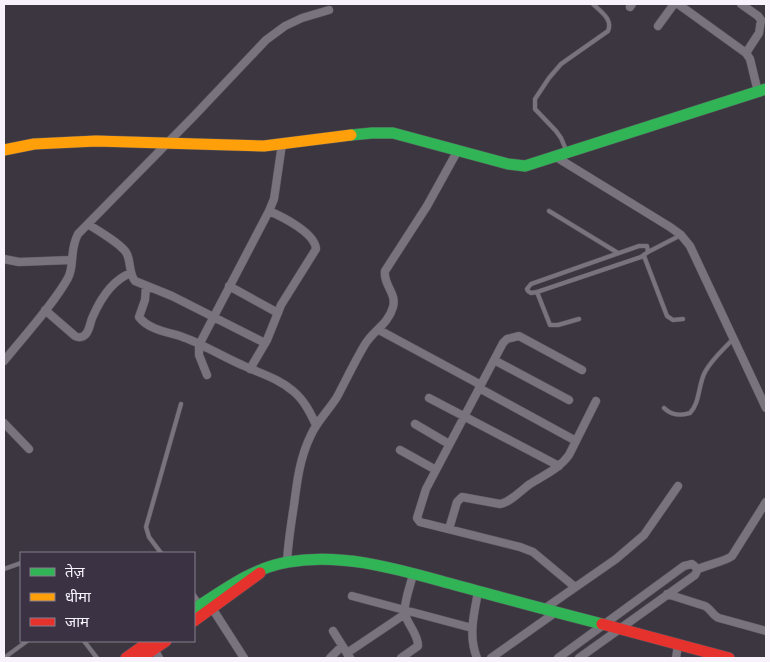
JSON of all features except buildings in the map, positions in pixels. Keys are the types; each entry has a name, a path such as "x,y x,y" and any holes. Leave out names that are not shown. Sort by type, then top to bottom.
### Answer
{"street":[{"path":"658,26 674,4"},
{"path":"4,150 21,146 66,141 254,146 381,131 400,134 519,166 532,165 567,152 762,90 746,53 678,4"},
{"path":"740,4 761,20 759,33 746,53"},
{"path":"4,360 68,279 73,243 78,234 266,40 285,26 302,18 329,10"},
{"path":"207,375 199,355 199,345 270,212 274,199 282,144"},
{"path":"287,562 298,478 310,437 316,425 336,397 367,341 379,330 391,313 394,300 386,282 385,271 426,206 458,150"},
{"path":"556,157 681,235 699,262 766,408"},
{"path":"250,369 265,343 278,313 314,254 316,246 293,222 270,212"},
{"path":"88,224 123,249 135,281 172,296 265,343"},
{"path":"4,259 19,262 71,260"},
{"path":"45,310 75,336 83,337 88,331 97,308 112,284 131,273"},
{"path":"146,286 145,300 140,314 141,319 159,330 181,336 250,369 274,378 292,390 306,405 316,425"},
{"path":"230,286 278,313"},
{"path":"379,330 576,441"},
{"path":"575,587 533,552 420,522 417,518 426,489 502,343 507,339 519,336 582,370"},
{"path":"494,360 569,400"},
{"path":"429,398 559,466"},
{"path":"449,530 457,502 462,497 492,503 505,503 531,483 559,466 569,455 596,401"},
{"path":"4,423 29,449"},
{"path":"415,424 449,444"},
{"path":"400,450 436,470"},
{"path":"491,658 575,587 616,559 644,536 678,486"},
{"path":"579,658 695,575 698,569 713,562 727,560 732,556 766,502"},
{"path":"195,618 200,604 246,575 264,571 287,562 326,559 347,560 413,574 729,658"},
{"path":"558,658 684,566 692,564 698,569"},
{"path":"401,658 416,648 418,642 405,612 413,574"},
{"path":"477,658 473,644 472,628 478,592"},
{"path":"667,594 705,606 711,610 714,616 719,618 766,631"},
{"path":"352,596 405,612 472,628"},
{"path":"200,604 244,658"},
{"path":"333,631 349,656 405,612"},
{"path":"141,658 164,642"},
{"path":"676,658 678,645"},
{"path":"330,658 342,646"},
{"path":"126,658 154,649"}],"lane":[{"path":"567,152 561,138 538,113 534,105 535,99 561,64 608,32 609,20 593,4"},
{"path":"549,212 618,253"},
{"path":"648,252 647,246 643,245 618,253 528,286 528,291 531,293 538,292 644,256 648,252 681,235"},
{"path":"644,256 667,316 675,321 683,318"},
{"path":"538,292 550,325 558,325 579,319"},
{"path":"664,408 672,414 690,413 695,406 704,374 734,338"},
{"path":"160,552 149,537 146,527 181,404"},
{"path":"4,569 20,563"},
{"path":"4,658 25,642"},
{"path":"85,642 98,658"}],"traffic: fast":[{"path":"351,135 393,133 508,164 525,166 766,89"},
{"path":"195,608 250,574 262,569 288,562 331,559 396,569 602,624"}],"traffic: slow":[{"path":"4,150 34,144 96,141 264,146 351,135"}],"traffic: jam":[{"path":"195,620 260,573"},
{"path":"602,624 729,658"},
{"path":"126,658 149,642"},
{"path":"141,658 165,642"}]}
